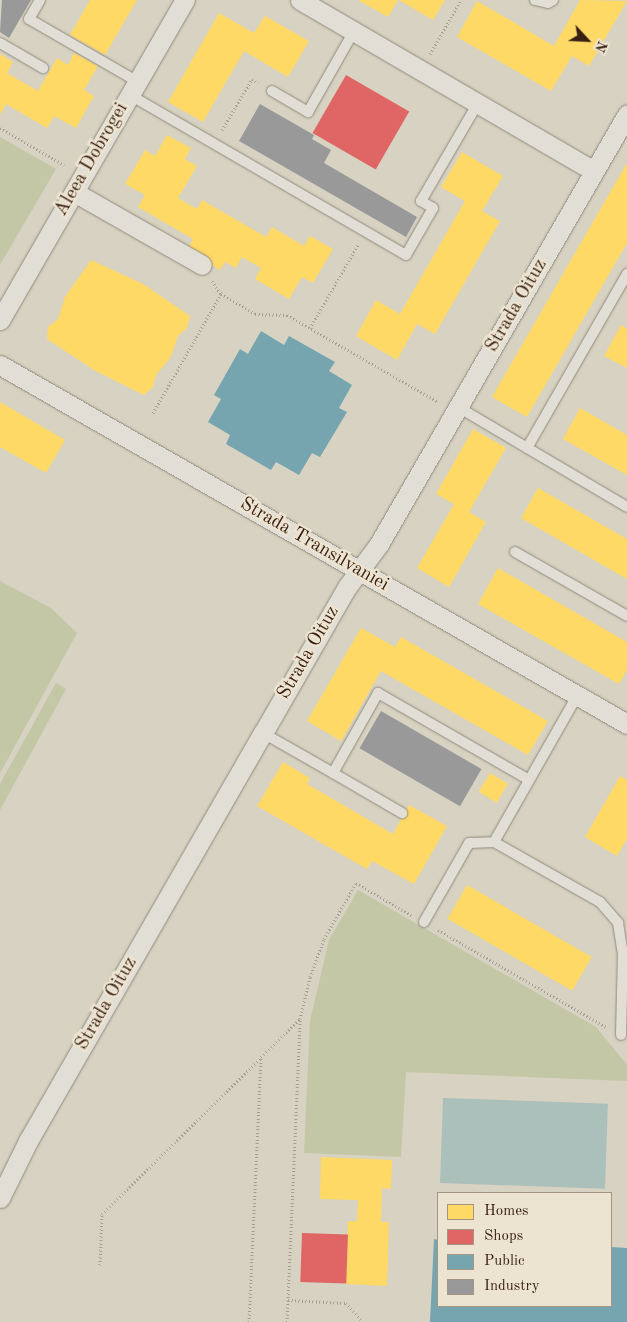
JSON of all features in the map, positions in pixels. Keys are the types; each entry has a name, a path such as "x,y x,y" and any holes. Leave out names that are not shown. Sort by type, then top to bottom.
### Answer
{"street":[{"name":"Aleea Dobrogei","path":"0,320 185,0"},
{"path":"300,0 594,171"},
{"name":"Strada Oituz","path":"0,1198 28,1141 263,733 360,571 379,544 449,405 594,171 627,114"},
{"path":"74,192 202,266"},
{"name":"Strada Transilvaniei","path":"0,365 626,723"}],"lane":[{"path":"40,0 29,19 134,88 214,144 406,255 433,208 421,201 478,103"},
{"path":"535,0 548,3 553,0"},
{"path":"272,91 308,112 354,31"},
{"path":"0,43 43,68"},
{"path":"527,448 623,289 627,274"},
{"path":"449,405 627,507"},
{"path":"515,552 627,616"},
{"path":"333,773 378,693 529,780"},
{"path":"494,842 577,696"},
{"path":"263,733 402,813"},
{"path":"424,922 469,843 494,842 600,902 618,923 623,953 620,1035"}],"path":[{"path":"421,70 461,0"},
{"path":"214,144 252,79 272,91"},
{"path":"0,128 64,165"},
{"path":"310,328 366,231"},
{"path":"152,413 221,294 255,314 288,315 449,405"},
{"path":"287,1322 300,1019 310,977 324,938 356,883 620,1035"},
{"path":"100,1265 102,1214 300,1019"},
{"path":"249,1322 261,1057"},
{"path":"288,1300 346,1303 363,1322"}],"green space":[{"path":"0,137 56,169 0,265"},
{"path":"0,581 51,608 77,633 0,773"},
{"path":"56,683 66,689 0,810 0,784"},
{"path":"358,890 596,1027 627,1065 627,1081 406,1072 401,1157 304,1153 310,1021 329,940"}],"shaded area":[{"path":"443,1098 608,1104 605,1189 440,1183"}],"building: Homes":[{"path":"90,0 137,0 105,55 70,35"},
{"path":"358,0 398,0 388,17"},
{"path":"399,0 445,0 433,20"},
{"path":"580,0 627,1 589,66 572,56 551,91 457,37 477,1 554,46"},
{"path":"219,13 254,33 265,16 309,41 288,77 244,51 203,122 168,102"},
{"path":"74,53 98,66 84,90 94,96 76,128 54,116 47,128 6,104 0,115 0,54 13,62 7,73 38,91 57,58 68,65"},
{"path":"167,135 191,148 185,159 197,166 178,198 197,209 202,200 266,237 272,227 304,246 310,236 333,249 313,283 302,277 289,299 255,279 261,268 242,257 236,268 225,262 220,270 187,250 193,239 138,207 145,195 125,184 145,150 155,156"},
{"path":"462,152 503,176 482,211 500,221 435,334 417,324 397,360 356,336 376,300 400,314 465,201 441,187"},
{"path":"627,163 627,243 527,417 492,397"},
{"path":"91,260 143,284 190,316 187,328 178,336 171,357 156,375 153,387 144,395 94,370 47,339 48,327 58,319 65,297"},
{"path":"621,325 627,329 627,368 604,356"},
{"path":"0,402 65,440 46,473 0,447"},
{"path":"580,408 627,435 627,475 563,439"},
{"path":"473,429 506,448 469,512 486,522 449,587 417,568 454,504 436,494"},
{"path":"538,488 627,539 627,579 521,518"},
{"path":"498,568 627,642 627,670 619,684 478,604"},
{"path":"361,628 395,647 401,637 548,721 528,755 381,671 341,741 307,721"},
{"path":"283,762 310,778 307,784 393,834 409,805 447,826 414,884 372,861 367,869 257,806"},
{"path":"490,773 508,784 497,803 479,792"},
{"path":"620,776 627,780 627,839 617,856 585,837"},
{"path":"467,885 592,957 572,991 448,919"},
{"path":"321,1157 392,1160 391,1189 382,1188 381,1222 389,1222 387,1286 345,1284 348,1221 357,1221 358,1200 320,1199"}],"building: Shops":[{"path":"346,75 409,111 376,170 312,133"},
{"path":"302,1233 348,1235 346,1284 300,1282"}],"building: Public":[{"path":"261,331 284,345 289,336 335,362 329,371 352,385 339,408 347,412 320,457 312,453 299,475 276,462 271,470 226,444 230,435 208,422 221,399 214,395 240,349 248,354"},
{"path":"434,1239 437,1240 437,1307 612,1307 612,1247 627,1248 627,1322 430,1322"}],"building: Industry":[{"path":"2,0 31,0 9,38 0,32"},
{"path":"260,104 314,135 312,139 331,150 324,163 417,217 406,237 239,141"},
{"path":"381,711 481,769 460,806 360,748"}]}
